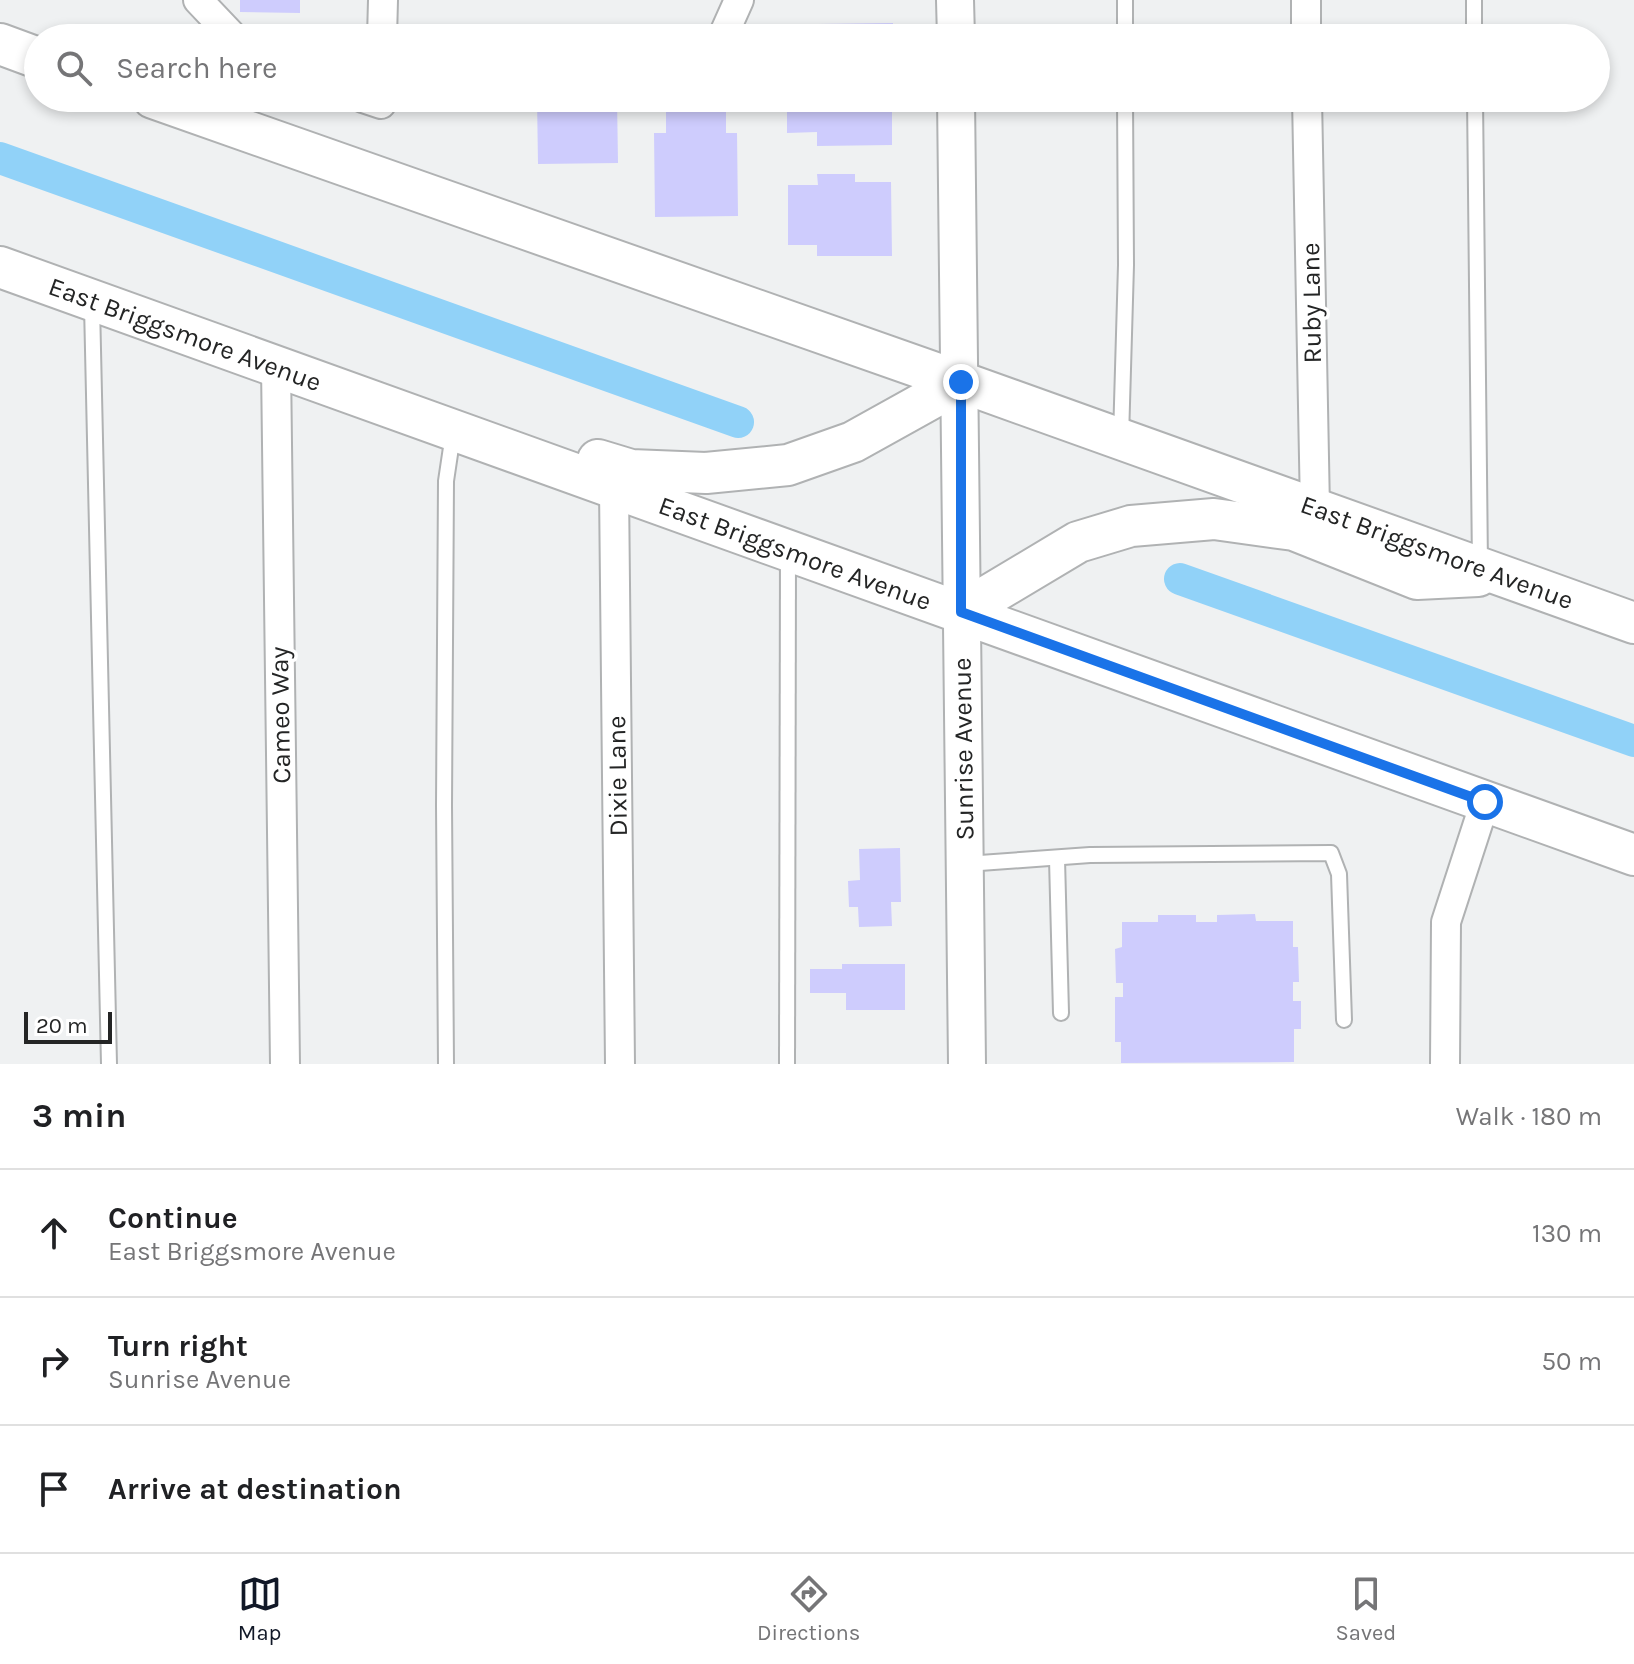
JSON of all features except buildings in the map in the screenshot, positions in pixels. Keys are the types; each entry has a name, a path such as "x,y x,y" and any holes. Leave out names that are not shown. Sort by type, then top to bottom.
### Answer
{"main road":[{"path":"0,44 24,53"},
{"name":"East Briggsmore Avenue","path":"193,112 1634,623"},
{"name":"East Briggsmore Avenue","path":"0,267 1634,855"},
{"path":"454,430 522,435 631,470 720,472 788,465 853,442 961,382"},
{"path":"961,612 1078,542 1131,526 1214,519 1294,530 1417,579 1491,572"}],"street":[{"path":"198,0 221,24"},
{"path":"382,24 383,0"},
{"path":"728,24 739,0"},
{"path":"955,0 956,24"},
{"path":"1306,0 1306,24"},
{"name":"Sunrise Avenue","path":"956,112 967,1064"},
{"name":"Ruby Lane","path":"1307,112 1315,509"},
{"name":"Cameo Way","path":"276,366 285,1064"},
{"name":"Dixie Lane","path":"614,488 620,1064"},
{"path":"1445,1064 1446,922 1485,802"}],"lane":[{"path":"1125,0 1125,24"},
{"path":"1474,0 1474,24"},
{"path":"1121,439 1126,265 1125,112"},
{"path":"1475,112 1491,572"},
{"path":"92,300 109,1064"},
{"path":"446,1064 446,481 454,430"},
{"path":"787,1064 788,550"},
{"path":"965,864 1090,855 1331,853 1339,874 1344,1020"},
{"path":"1057,859 1061,1013"}],"waterway":[{"path":"0,158 738,422"},
{"path":"1180,579 1634,741"}],"route":[{"path":"961,382 961,612 1485,802"}]}
